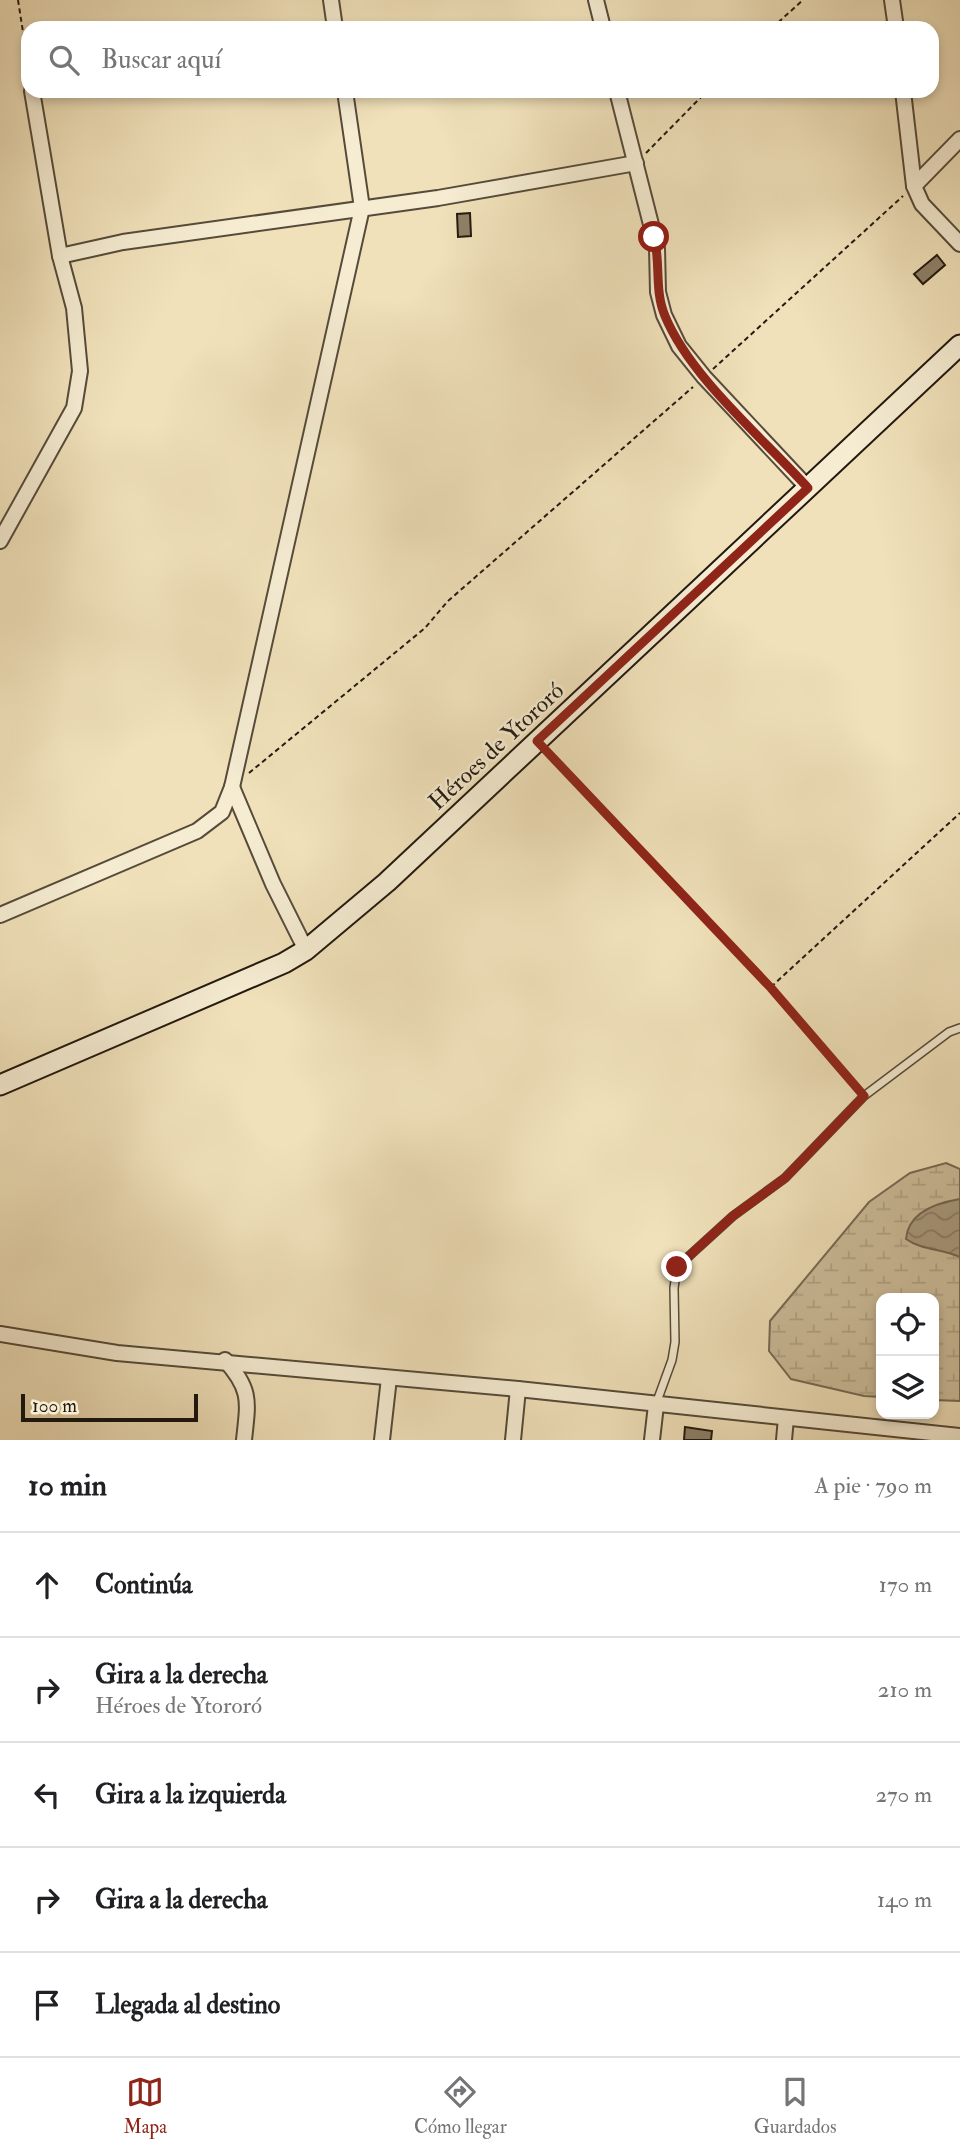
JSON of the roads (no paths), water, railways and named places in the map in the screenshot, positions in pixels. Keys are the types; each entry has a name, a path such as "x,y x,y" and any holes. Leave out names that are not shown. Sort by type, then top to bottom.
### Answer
{"main road":[{"name":"Héroes de Ytororó","path":"0,1086 226,990 306,950 387,882 960,345"}],"street":[{"path":"331,0 334,21"},
{"path":"596,0 601,21"},
{"path":"892,0 894,21"},
{"path":"0,541 75,408 80,357 74,308 60,256 33,98"},
{"path":"0,915 197,831 222,812 232,787 362,208 346,98"},
{"path":"619,98 657,248 658,292 664,315 679,345 705,377 808,488"},
{"path":"904,98 914,186 922,204 960,244"},
{"path":"914,186 960,139"},
{"path":"60,256 123,242 438,198 636,163"},
{"path":"232,787 273,884 306,950"},
{"path":"0,1334 117,1353 225,1360 786,1418 924,1436 960,1436"},
{"path":"225,1360 245,1385 249,1397 244,1440"},
{"path":"382,1440 389,1378"},
{"path":"513,1440 518,1389"},
{"path":"652,1440 656,1405"},
{"path":"784,1440 786,1418"}],"lane":[{"path":"656,1405 673,1360 677,1267 733,1216 785,1178 864,1096 959,1027"}],"water":[{"path":"960,1199 960,1257 906,1239 912,1222 925,1210"}]}
